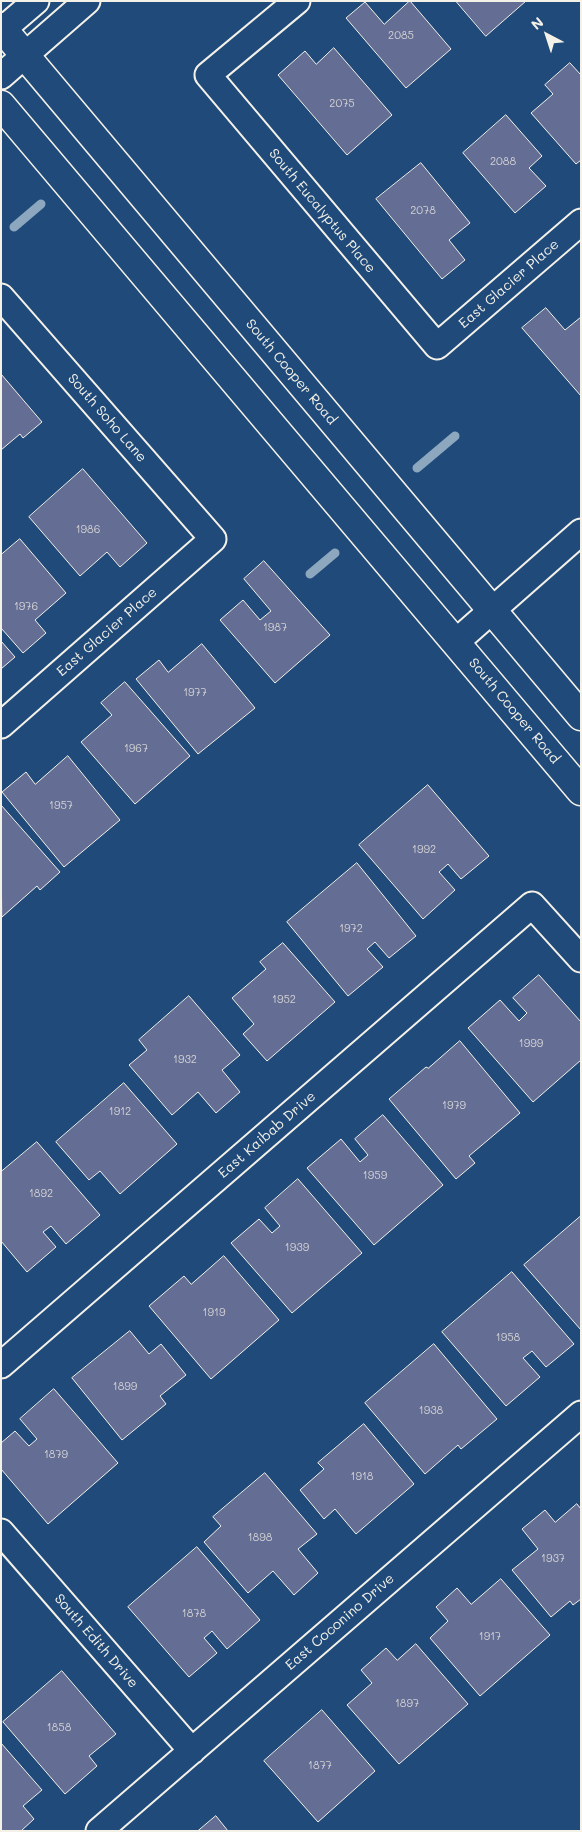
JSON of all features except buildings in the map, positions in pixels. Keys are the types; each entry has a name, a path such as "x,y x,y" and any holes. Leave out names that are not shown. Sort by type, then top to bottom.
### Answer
{"main road":[{"name":"South Cooper Road","path":"2,29 581,716"},
{"name":"South Cooper Road","path":"1,105 581,790"}],"street":[{"path":"2,29 36,1"},
{"path":"1,76 87,1"},
{"name":"South Eucalyptus Place","path":"297,1 208,75 437,346"},
{"name":"East Glacier Place","path":"437,346 581,222"},
{"name":"South Soho Lane","path":"1,297 213,538"},
{"path":"456,642 581,532"},
{"name":"East Glacier Place","path":"1,725 213,538"},
{"name":"East Kaibab Drive","path":"1,1365 532,905 581,960"},
{"name":"East Coconino Drive","path":"99,1831 581,1414"},
{"name":"South Edith Drive","path":"1,1532 192,1751"}],"waterway":[{"path":"14,227 41,204"},
{"path":"417,468 455,436"},
{"path":"310,574 335,553"}]}
